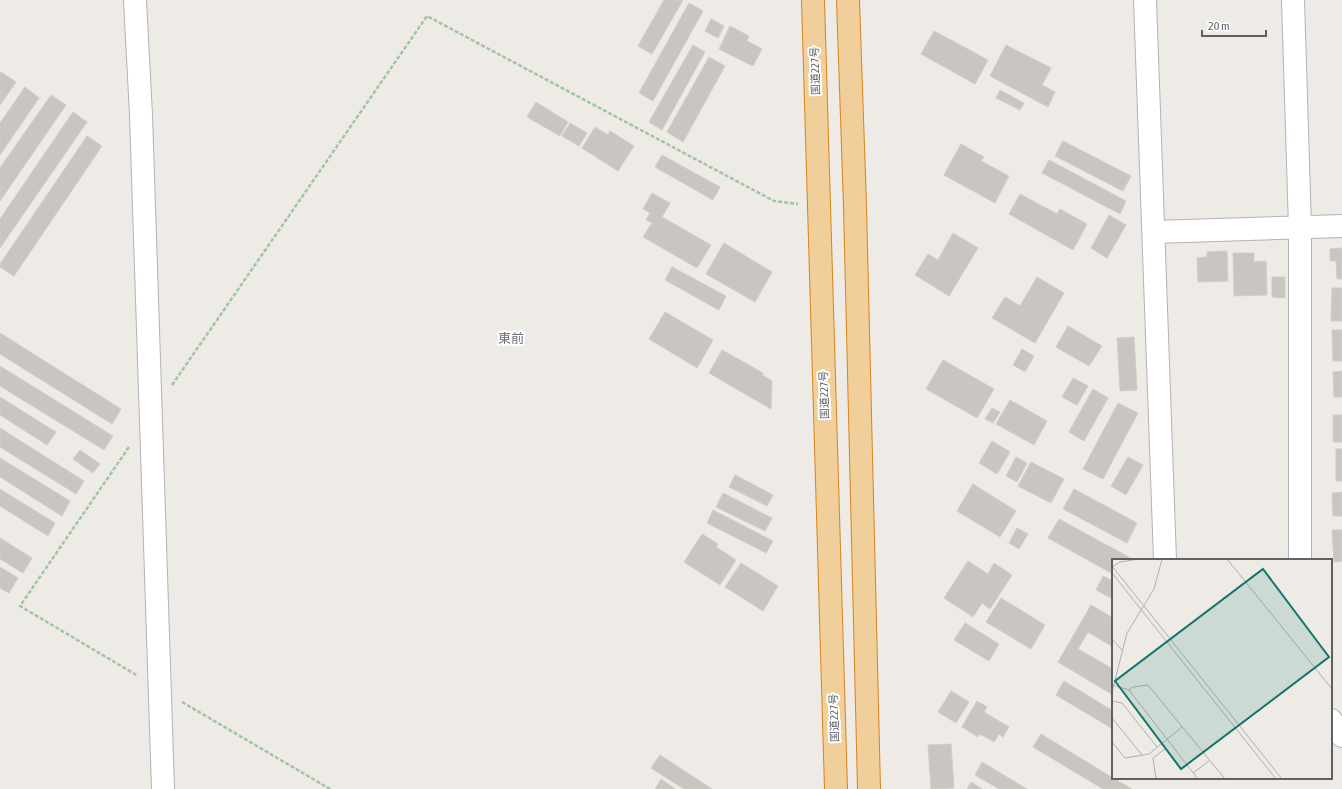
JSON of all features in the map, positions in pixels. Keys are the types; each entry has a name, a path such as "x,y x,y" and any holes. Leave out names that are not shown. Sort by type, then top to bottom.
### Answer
{"highway":[{"name":"国道227号","path":"813,0 836,789"},
{"path":"848,0 855,206 869,789"}],"street":[{"path":"136,0 142,123 150,417 161,690 163,789"},
{"path":"1145,0 1165,559"},
{"path":"1293,0 1300,228 1300,559"},
{"path":"1154,232 1342,226"},
{"path":"1332,721 1342,736"}],"path":[{"path":"169,390 427,16 774,201 818,207"},
{"path":"150,417 20,606 330,789"}],"building":[{"path":"664,0 683,0 652,54 638,46"},
{"path":"689,3 703,11 653,101 639,93"},
{"path":"711,19 724,26 718,38 705,31"},
{"path":"730,26 749,36 747,41 762,49 753,66 719,49"},
{"path":"934,31 988,60 975,84 921,54"},
{"path":"693,45 705,52 662,130 649,122"},
{"path":"1006,45 1051,68 1042,85 1055,92 1048,107 990,76"},
{"path":"709,57 725,66 683,142 667,132"},
{"path":"1,72 16,82 0,105 0,74"},
{"path":"25,87 39,98 0,155 0,123"},
{"path":"1000,90 1024,103 1020,110 996,98"},
{"path":"51,95 66,105 0,201 0,168"},
{"path":"536,102 568,122 560,136 527,117"},
{"path":"73,112 87,122 0,248 0,219"},
{"path":"570,123 587,133 579,146 562,136"},
{"path":"595,127 608,135 610,131 634,146 618,171 582,148"},
{"path":"87,136 102,146 14,276 0,267 0,264"},
{"path":"1063,141 1131,176 1123,191 1055,156"},
{"path":"961,144 984,157 981,161 1009,176 995,203 944,175"},
{"path":"662,155 720,187 713,200 655,167"},
{"path":"1049,160 1126,201 1120,214 1042,173"},
{"path":"652,193 670,203 662,217 711,245 697,268 643,237 652,223 646,220 650,213 643,209"},
{"path":"1020,194 1057,214 1060,209 1087,224 1073,250 1009,214"},
{"path":"1109,215 1126,225 1107,258 1091,248"},
{"path":"953,233 978,248 949,296 915,275 928,254 938,260"},
{"path":"724,243 772,272 755,302 706,274"},
{"path":"1342,248 1342,279 1337,279 1336,261 1330,261 1330,249"},
{"path":"1227,251 1228,281 1198,282 1197,258 1207,257 1207,252"},
{"path":"1233,253 1254,253 1254,262 1266,261 1267,295 1234,296"},
{"path":"672,267 726,296 719,310 665,280"},
{"path":"1037,277 1064,293 1035,343 992,318 1005,297 1020,306"},
{"path":"1272,277 1285,277 1285,298 1272,297"},
{"path":"1332,288 1342,288 1342,321 1331,321"},
{"path":"665,312 713,340 697,368 649,339"},
{"path":"1068,326 1102,346 1089,366 1056,347"},
{"path":"1332,330 1342,330 1342,361 1333,361"},
{"path":"0,333 121,409 112,424 0,354"},
{"path":"1134,337 1137,390 1120,391 1117,338"},
{"path":"1022,349 1034,356 1025,372 1013,365"},
{"path":"722,350 763,373 762,375 772,381 771,409 709,373"},
{"path":"943,360 994,389 977,418 926,389"},
{"path":"0,366 113,436 104,450 0,386"},
{"path":"1342,371 1342,397 1334,397 1333,372"},
{"path":"1073,378 1088,386 1077,405 1062,397"},
{"path":"1093,389 1108,398 1084,441 1069,432"},
{"path":"0,397 56,432 47,445 0,415"},
{"path":"1010,400 1047,421 1034,445 996,424"},
{"path":"1118,403 1138,413 1103,479 1083,469"},
{"path":"992,408 1000,412 993,423 985,419"},
{"path":"1333,415 1342,415 1342,442 1333,442"},
{"path":"0,428 84,481 76,494 0,447"},
{"path":"992,441 1010,452 997,474 979,463"},
{"path":"1336,449 1342,449 1342,481 1336,481"},
{"path":"80,450 100,464 93,473 73,459"},
{"path":"1016,457 1027,463 1017,482 1006,476"},
{"path":"1128,457 1143,465 1126,495 1111,486"},
{"path":"0,458 70,501 62,516 0,477"},
{"path":"1031,462 1064,479 1051,503 1018,486"},
{"path":"735,475 773,495 767,506 729,487"},
{"path":"973,484 1016,511 1000,537 957,511"},
{"path":"0,489 55,523 48,536 0,506"},
{"path":"1074,489 1137,523 1127,543 1063,509"},
{"path":"1342,492 1342,516 1333,516 1332,493"},
{"path":"723,493 772,518 765,531 716,507"},
{"path":"713,510 773,541 766,553 707,523"},
{"path":"1059,519 1132,559 1112,559 1112,573 1048,538"},
{"path":"1017,528 1028,534 1019,549 1009,543"},
{"path":"1332,530 1342,530 1342,561 1334,562"},
{"path":"702,534 718,544 716,547 736,560 720,585 684,562"},
{"path":"0,538 32,558 23,573 0,559"},
{"path":"968,561 988,574 994,563 1012,575 990,609 982,603 973,617 944,598"},
{"path":"741,563 778,586 763,611 725,587"},
{"path":"0,567 18,578 9,593 0,588"},
{"path":"1103,576 1112,580 1112,598 1096,590"},
{"path":"1001,598 1045,625 1031,649 986,622"},
{"path":"1091,605 1112,617 1112,646 1088,632 1078,649 1112,668 1112,694 1058,662"},
{"path":"965,623 999,644 989,661 954,640"},
{"path":"1064,681 1112,710 1112,728 1056,695"},
{"path":"951,691 969,702 956,723 938,712"},
{"path":"977,701 987,707 984,712 1009,727 1003,737 999,734 994,742 980,734 978,737 962,727"},
{"path":"1041,734 1112,777 1112,779 1115,779 1132,789 1103,789 1033,747"},
{"path":"951,744 954,788 931,789 928,745"},
{"path":"660,755 712,789 684,789 651,768"},
{"path":"982,762 1027,789 999,789 975,775"},
{"path":"661,779 675,789 655,789"},
{"path":"971,782 982,789 967,789"}],"district":[{"name":"東前","path":"511,338"}]}
